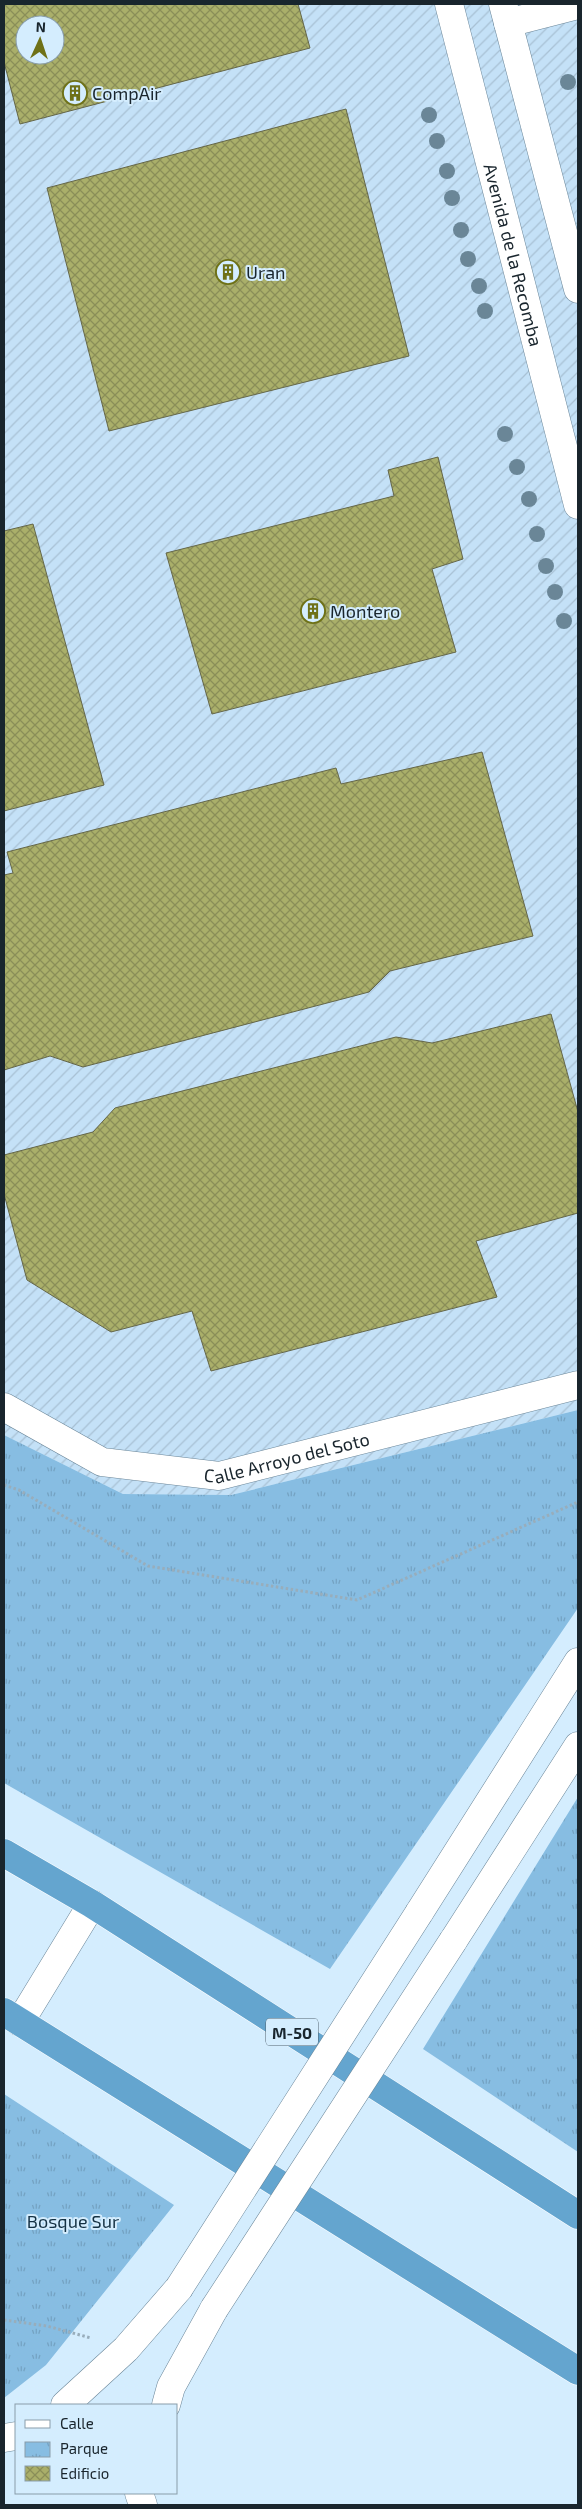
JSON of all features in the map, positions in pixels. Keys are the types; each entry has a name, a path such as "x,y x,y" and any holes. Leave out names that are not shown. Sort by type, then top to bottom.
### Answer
{"highway":[{"name":"M-50","path":"4,1854 92,1904 578,2215"},
{"path":"12,2017 578,2371"}],"street":[{"name":"Avenida de la Recomba","path":"450,4 578,505"},
{"path":"578,5 506,13 578,289"},
{"name":"Calle Arroyo del Soto","path":"4,1407 102,1462 219,1476 578,1385"},
{"path":"66,2404 126,2349 179,2288 578,1662"},
{"path":"166,2404 171,2387 214,2309 578,1746"},
{"path":"12,2017 92,1904"}],"path":[{"path":"4,1485 19,1490 148,1566 357,1600 578,1502"},
{"path":"4,2320 47,2326 100,2338"}],"shaded area":[{"path":"4,4 578,4 578,1410 231,1495 123,1494 4,1435"}],"green space":[{"path":"578,1410 578,1608 330,1969 4,1783 4,1435 123,1494 231,1495"},
{"path":"578,1797 578,2152 423,2049"},
{"name":"Bosque Sur","path":"4,2094 174,2205 46,2365 4,2398"}],"building":[{"name":"CompAir","path":"4,4 298,4 310,48 20,124 4,62"},
{"name":"Uran","path":"346,109 409,356 109,431 47,188"},
{"name":"Montero","path":"438,457 463,559 432,569 456,652 212,714 166,553 394,496 388,470"},
{"path":"33,524 104,785 4,811 4,531"},
{"path":"482,752 533,936 390,971 369,992 83,1067 50,1056 4,1070 4,875 13,873 7,852 336,768 341,784"},
{"path":"551,1014 578,1112 578,1213 476,1241 497,1297 211,1371 192,1311 111,1332 27,1280 4,1194 4,1155 93,1132 115,1108 396,1037 432,1043"}],"place":[{"name":"CompAir","path":"75,93"},
{"name":"Uran","path":"228,272"},
{"name":"Montero","path":"313,611"}]}
